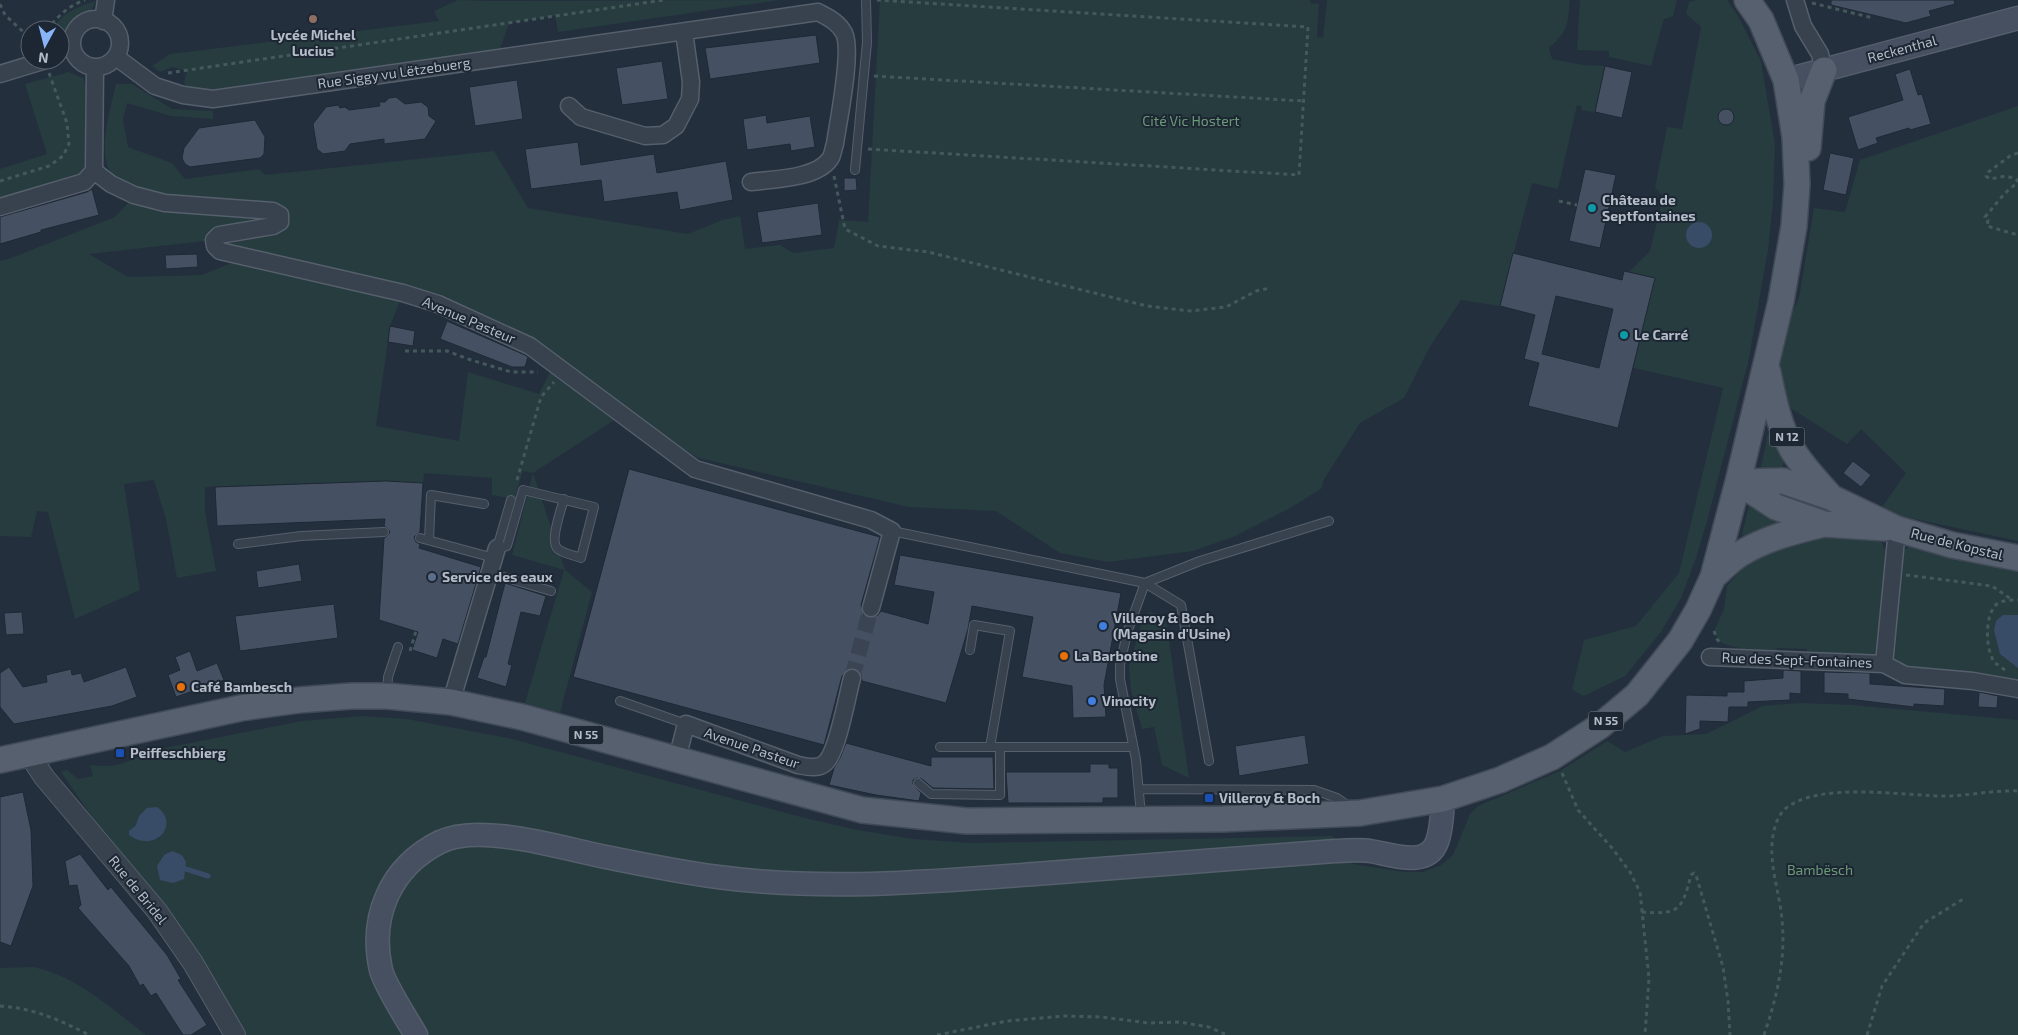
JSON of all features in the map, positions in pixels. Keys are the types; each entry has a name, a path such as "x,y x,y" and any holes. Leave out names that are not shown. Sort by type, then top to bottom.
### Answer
{"main road":[{"name":"N 12","path":"1713,577 1782,301 1794,226 1797,184 1795,137 1786,80 1761,20 1747,0"},
{"name":"Reckenthal","path":"1786,80 2018,18"},
{"name":"N 12","path":"1797,184 1806,163 1812,101 1824,70"},
{"name":"Rue de Kopstal","path":"1766,366 1775,408 1792,449 1806,470 1830,497"},
{"name":"Rue de Kopstal","path":"1738,482 1783,480 1830,497 1897,529 1952,545 2018,558"},
{"name":"Rue de Kopstal","path":"1738,482 1776,507 1824,524 1897,529"},
{"name":"Rue de Kopstal","path":"1713,577 1739,554 1786,533 1824,524"},
{"name":"N 55","path":"1,758 29,754 241,708 308,699 386,696 451,702 522,717 862,810 905,816 967,821 1142,820 1360,814 1443,799 1500,780 1552,757 1600,726 1637,695 1680,641 1698,610 1713,577"},
{"path":"416,1035 382,973 378,943 381,910 392,882 412,859 441,841 470,834 499,835 647,866 720,877 792,882 917,883 1335,851 1368,851 1406,858 1421,857 1430,852 1437,843 1443,799"}],"street":[{"path":"103,21 106,0"},
{"path":"1802,1 1803,26 1820,54 1824,70"},
{"name":"Rue Siggy vu Lëtzebuerg","path":"116,57 155,86 183,96 214,99 684,32 820,6 836,21 845,35 848,52 835,144 831,158"},
{"path":"70,45 78,28 85,22 94,20 103,21 111,25 119,40 116,57 103,66 95,67 82,63 70,56"},
{"path":"569,106 581,117 645,136 663,135 676,126 690,98 691,82 684,32"},
{"path":"0,207 84,182 94,171 95,67"},
{"path":"0,74 24,70"},
{"path":"751,182 806,174 820,169 831,158"},
{"name":"Avenue Pasteur","path":"94,171 111,184 134,195 165,203 274,211 280,215 280,222 273,226 219,235 214,240 215,246 220,250 402,293 438,304 530,346 694,469 872,520 892,531"},
{"name":"Rue des Sept-Fontaines","path":"1884,664 1897,529"},
{"path":"871,608 892,531"},
{"path":"451,702 494,560"},
{"name":"Rue des Sept-Fontaines","path":"1710,657 1884,664 1905,675 1973,681 2018,689"},
{"name":"Avenue Pasteur","path":"677,759 686,724 798,765 813,768 826,762 833,749 852,678"},
{"name":"Rue de Bridel","path":"29,754 44,777 157,911 193,963 235,1035"}],"lane":[{"path":"855,170 867,42 866,0"},
{"path":"494,560 507,546 523,490 564,499 594,507 581,558 559,551 554,546 554,538 564,499"},
{"path":"429,540 431,495 484,504"},
{"path":"494,560 511,500"},
{"path":"1142,820 1140,789 1121,689 1120,665 1127,633 1145,583 1200,561 1329,521"},
{"path":"892,531 1145,583 1181,605 1209,760"},
{"path":"238,544 301,536 384,532"},
{"path":"420,538 494,560 551,591"},
{"path":"970,650 974,625 1010,631 990,747"},
{"path":"386,696 388,677 398,647"},
{"path":"620,701 686,724"},
{"path":"940,748 1133,747"},
{"path":"918,783 931,794 1000,795 1000,748"},
{"path":"1140,789 1314,790 1337,798 1360,814"}],"path":[{"path":"55,20 72,4 85,0"},
{"path":"155,86 168,73 664,0"},
{"path":"857,148 1299,176 1308,27 871,0"},
{"path":"1802,1 1873,18"},
{"path":"0,4 5,15 20,29"},
{"path":"0,181 49,166 63,156 69,144 67,123 48,70"},
{"path":"864,75 1304,101"},
{"path":"2018,153 2010,156 1987,173 1986,176 1990,179 2006,176 2016,179 2018,182 2005,193 1985,217 1988,220 1987,226 2018,235"},
{"path":"831,158 845,228 878,246 928,252 1147,306 1190,311 1226,307 1256,291 1270,288"},
{"path":"1559,201 1577,205"},
{"path":"405,351 448,351 511,372 539,372 559,367"},
{"path":"511,500 541,397 559,367"},
{"path":"1893,574 1992,586 2011,600"},
{"path":"2009,673 1995,663 1987,642 1991,611 1998,603 2018,600"},
{"path":"1552,757 1578,810 1612,848 1630,872 1640,892 1649,978 1645,1035"},
{"path":"1764,1035 1777,998 1782,959 1782,920 1772,854 1774,829 1784,810 1807,798 1844,792 1949,796 2018,791"},
{"path":"1642,912 1663,914 1674,910 1684,899 1691,875 1694,873 1696,875 1722,967 1728,1001 1730,1035"},
{"path":"1867,1035 1882,986 1924,923 1965,898"},
{"path":"0,1006 20,1008 57,1019 89,1035"},
{"path":"938,1035 1007,1021 1064,1016 1101,1017 1148,1023 1179,1022 1209,1027 1227,1035"}],"green space":[{"path":"458,0 780,0 558,32 555,16 509,23 499,52 219,91 189,89 184,83 187,71 172,67 160,72 152,66 170,54 439,21 434,11"},
{"name":"Cité Vic Hostert","path":"880,0 1310,0 1310,3 1319,4 1317,37 1323,38 1327,0 1570,0 1564,32 1549,48 1552,59 1583,65 1605,66 1595,112 1581,110 1582,106 1577,105 1558,189 1532,183 1500,306 1461,300 1429,348 1404,398 1360,423 1323,481 1322,488 1292,507 1233,537 1193,551 1108,562 1060,553 996,511 909,507 699,458 622,415 533,473 523,471 514,499 492,495 492,478 424,473 423,483 386,481 205,487 205,512 216,571 177,578 166,519 154,480 124,484 140,590 75,619 48,512 37,511 31,537 0,536 0,261 115,217 134,196 112,174 107,165 105,155 108,117 116,84 132,84 172,109 213,111 213,119 171,116 127,103 123,119 128,147 172,163 185,179 259,169 265,175 494,151 528,208 688,234 722,220 740,216 745,249 780,245 793,253 834,248 839,220 868,222","holes":["214,240 246,257 202,275 128,277 89,254","403,293 554,364 539,394 468,372 459,441 376,426 390,326"]},
{"path":"1580,0 1677,0 1673,16 1664,19 1651,66 1609,57 1609,51 1577,50"},
{"path":"1697,0 1727,0 1737,14 1761,61 1775,144 1773,203 1768,250 1748,363 1707,521 1681,598 1661,632 1625,676 1584,696 1572,690 1584,640 1636,626 1679,573 1723,388 1633,368 1654,278 1629,272 1650,251 1663,196 1655,188 1667,127 1682,129 1701,27 1686,14 1689,2"},
{"path":"96,1 92,9 70,25 70,20 60,20 66,14"},
{"path":"69,72 83,78 86,87 89,88 86,167 79,176 0,202 0,169 47,154 25,84"},
{"path":"2018,106 2018,541 1901,516 1882,507 1906,473 1861,429 1847,444 1784,404 1778,376 1778,362 1787,324 1799,298 1814,208 1845,212 1860,160"},
{"path":"1768,434 1773,434 1786,454 1781,472 1760,471"},
{"path":"533,473 565,570 592,592 560,713 525,703 564,570 512,555"},
{"path":"1751,504 1778,519 1780,524 1745,539 1742,534"},
{"path":"1850,534 1872,537 1882,543 1886,552 1877,656 1840,654 1840,657 1807,655 1807,649 1777,648 1776,654 1744,654 1740,648 1727,645 1718,639 1714,631 1724,609 1727,586 1745,565 1755,557 1816,537"},
{"path":"1911,546 2018,568 2018,683 1906,668 1897,663 1893,656 1902,551"},
{"path":"1149,612 1162,615 1166,620 1189,778 1162,765 1154,727 1142,729 1131,691 1129,667 1142,621"},
{"name":"Bambësch","path":"1800,703 1852,705 2018,720 2018,1035 235,1035 193,963 61,772 67,770 78,779 93,776 90,765 113,766 131,760 145,752 302,721 362,716 407,719 512,739 801,817 857,830 913,839 972,843 1333,836 1335,851 1353,864 1404,872 1423,872 1441,865 1453,855 1470,814 1478,806 1560,771 1607,741 1625,752 1663,736 1706,734 1763,706","holes":["166,819 165,829 158,839 132,827"]},
{"path":"34,967 65,978 80,986 107,1004 146,1035 0,1035 0,968"}],"water":[{"path":"1699,222 1708,226 1712,235 1708,244 1699,248 1690,244 1686,235 1690,226"},
{"path":"2003,615 2018,615 2018,668 2000,654 1994,630 1996,621"},
{"path":"157,807 164,814 166,821 166,828 162,835 148,841 139,840 129,835 129,831 136,825 139,816 147,808"},
{"path":"172,851 182,855 186,862 184,879 173,883 160,880 157,866 164,855"}],"building":[{"path":"1831,0 1954,0 1955,4 1929,11 1931,16 1906,23 1831,5"},
{"path":"816,35 820,63 710,79 705,48"},
{"path":"662,61 668,99 622,105 616,68"},
{"path":"1605,66 1632,72 1622,118 1595,112"},
{"path":"1910,69 1918,95 1922,94 1931,124 1910,130 1909,128 1876,138 1878,143 1858,150 1848,117 1903,100 1895,74"},
{"path":"517,80 523,119 475,126 469,87"},
{"path":"396,97 405,104 421,102 428,107 429,116 436,121 425,139 384,144 384,139 350,144 345,151 323,154 317,149 313,124 326,107 338,105 340,108 345,107 349,110 380,106 379,102 385,102 389,98"},
{"path":"1723,109 1729,109 1734,114 1732,123 1723,125 1718,120 1718,114"},
{"path":"766,115 767,123 810,116 815,147 791,151 790,144 747,150 743,119"},
{"path":"255,120 265,137 264,154 260,158 190,167 185,164 182,158 184,148 199,128"},
{"path":"578,142 581,165 654,154 657,173 726,161 733,200 680,210 677,192 604,202 601,180 531,189 525,149"},
{"path":"1830,153 1854,158 1846,195 1823,190"},
{"name":"Château de Septfontaines","path":"1585,169 1616,175 1600,248 1569,241"},
{"path":"844,178 856,178 857,190 844,191"},
{"path":"92,189 99,215 41,230 41,232 0,244 0,217"},
{"path":"818,203 822,235 762,243 757,212"},
{"name":"Le Carré","path":"1513,253 1622,280 1624,271 1655,278 1618,428 1528,406 1539,363 1524,359 1535,315 1500,306","holes":["1556,296 1613,309 1599,368 1542,354"]},
{"path":"197,254 198,267 166,269 165,255"},
{"path":"447,321 525,355 528,357 525,367 512,367 440,339"},
{"path":"390,326 415,331 413,346 388,342"},
{"path":"1853,461 1871,475 1861,487 1843,473"},
{"path":"629,469 880,537 861,605 864,615 869,618 878,615 881,611 928,624 934,592 894,585 900,555 1121,593 1104,685 1106,717 1073,718 1072,686 1022,677 1033,617 972,606 968,629 946,703 862,681 858,670 849,669 842,676 824,745 573,677"},
{"path":"386,481 423,483 420,532 414,537 416,542 420,544 419,548 481,567 458,644 443,639 437,658 412,650 418,632 379,620 384,538 390,532 384,526 385,519 217,526 215,487"},
{"path":"299,564 302,581 258,588 256,571"},
{"path":"505,583 546,596 540,616 521,612 508,664 512,665 506,687 477,678 484,657 486,657"},
{"path":"334,604 338,638 240,651 235,616"},
{"path":"22,612 24,634 6,635 4,613"},
{"path":"190,651 197,671 217,663 224,680 176,697 168,675 180,670 175,657"},
{"path":"9,667 23,687 47,682 46,675 71,669 72,675 81,673 84,682 126,667 137,697 112,706 14,724 0,707 0,673"},
{"path":"1783,670 1801,671 1801,694 1790,693 1790,700 1748,702 1748,707 1729,707 1728,722 1700,721 1700,729 1685,734 1686,695 1727,696 1727,692 1744,692 1744,681 1783,678"},
{"path":"1824,672 1870,673 1870,684 1945,689 1944,706 1914,704 1914,707 1848,699 1848,694 1824,693"},
{"path":"1979,692 1998,696 1997,708 1978,707"},
{"path":"1305,735 1309,764 1239,776 1235,746"},
{"path":"846,743 931,766 931,757 993,757 994,789 933,788 922,779 917,778 913,780 913,784 921,793 919,801 876,795 829,785 834,768"},
{"path":"1090,764 1109,764 1109,768 1118,768 1118,798 1103,798 1103,803 1008,803 1006,772 1090,772"},
{"path":"23,792 31,830 33,886 11,946 0,942 0,797"},
{"path":"80,854 108,890 111,887 167,955 181,979 178,980 207,1025 191,1035 183,1035 156,993 151,996 143,984 140,986 129,966 78,908 81,905 77,885 69,886 65,861"}],"waterway":[{"path":"186,869 208,876"}],"tunnel":[{"path":"852,678 871,608"}],"place":[{"name":"Lycée Michel Lucius","path":"313,19"},
{"name":"Château de Septfontaines","path":"1592,208"},
{"name":"Le Carré","path":"1624,335"},
{"name":"Service des eaux","path":"432,577"},
{"name":"Villeroy & Boch (Magasin d'Usine)","path":"1103,626"},
{"name":"La Barbotine","path":"1064,656"},
{"name":"Café Bambesch","path":"181,687"},
{"name":"Vinocity","path":"1092,701"},
{"name":"Peiffeschbierg","path":"120,753"},
{"name":"Villeroy & Boch","path":"1209,798"}]}
